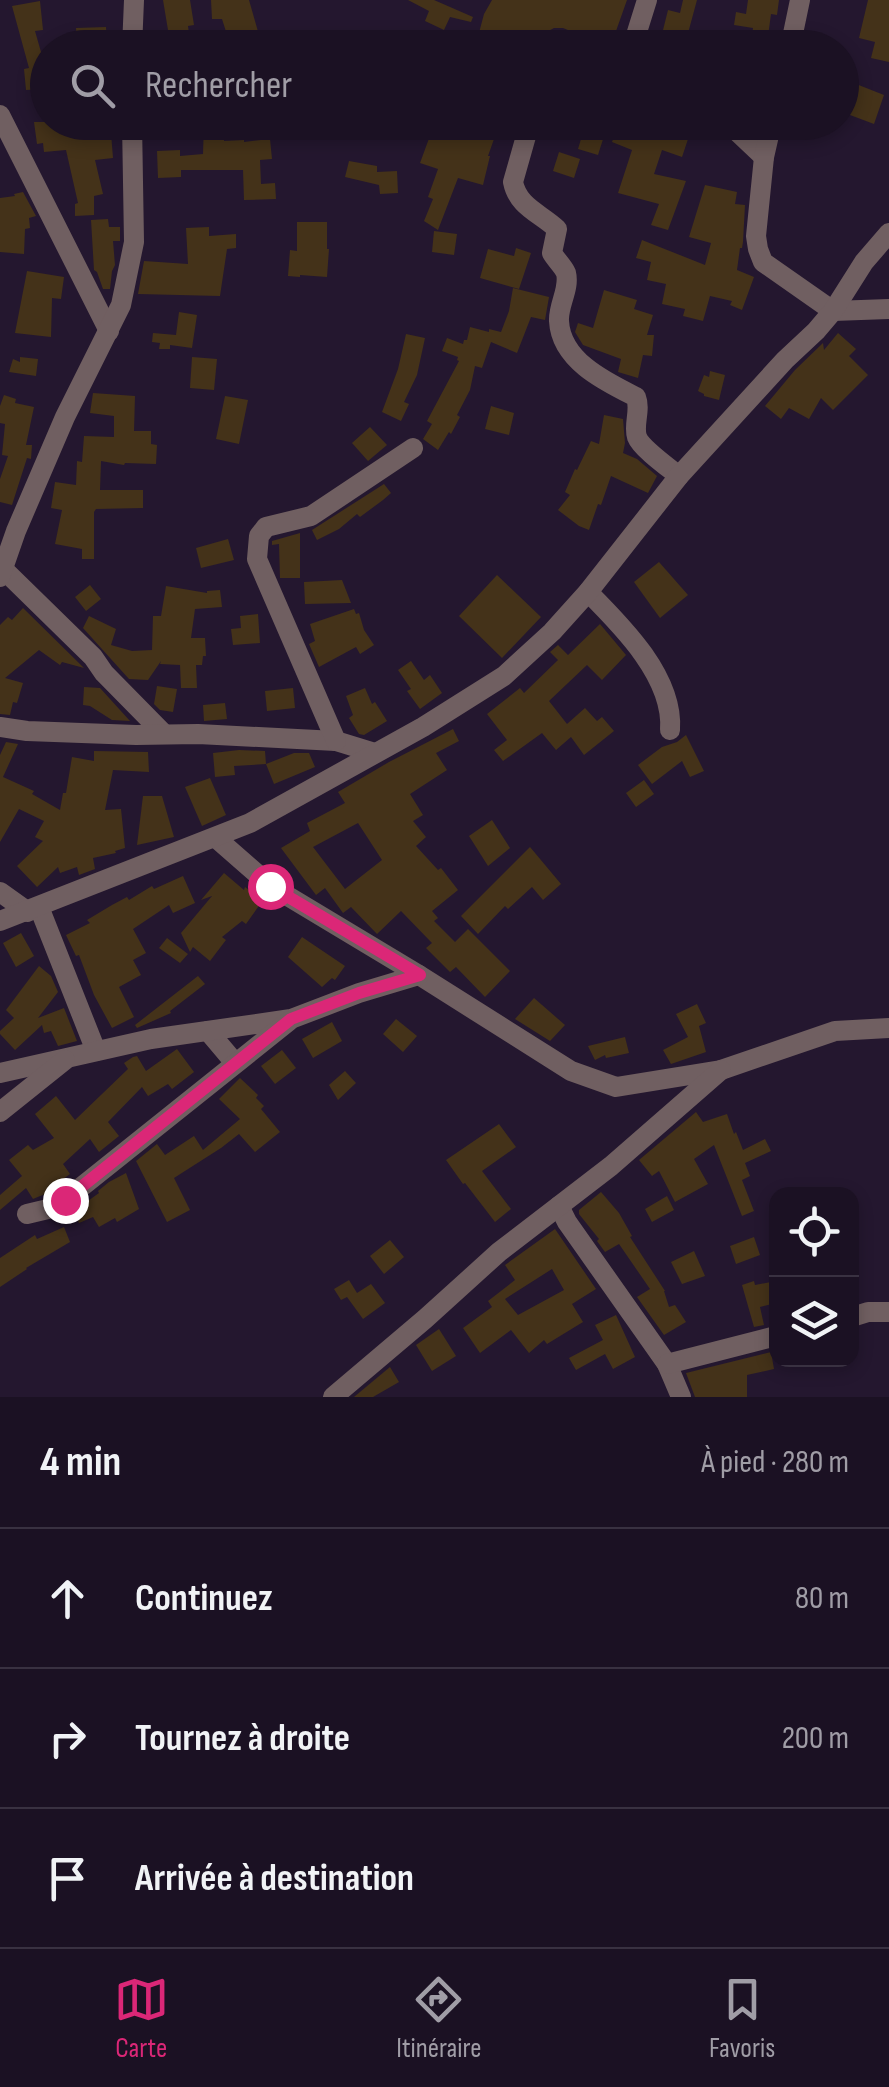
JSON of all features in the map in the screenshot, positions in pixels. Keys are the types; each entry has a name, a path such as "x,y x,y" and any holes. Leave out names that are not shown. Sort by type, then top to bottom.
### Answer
{"street":[{"path":"133,30 134,0"},
{"path":"637,30 646,0"},
{"path":"794,30 800,0"},
{"path":"0,114 109,332"},
{"path":"132,140 134,242 121,306 8,527 2,573 93,657 164,734"},
{"path":"525,140 514,190 523,204 557,229 552,253 566,276 558,318 561,332 582,364 636,397 639,442 679,476"},
{"path":"746,140 764,157"},
{"path":"768,140 756,236 763,262 834,311 889,309"},
{"path":"0,921 250,823 423,728 504,676 552,632 679,476 834,311 864,262 889,234"},
{"path":"336,740 258,559 258,536 266,526 311,516 412,448"},
{"path":"588,592 632,638 664,688 670,703 670,730"},
{"path":"0,727 336,740 375,753"},
{"path":"216,838 270,886 572,1071 616,1086 721,1070 836,1031 889,1028"},
{"path":"0,892 34,909 96,1051"},
{"path":"0,1073 151,1039 291,1019 420,975"},
{"path":"27,1214 65,1200 291,1019"},
{"path":"208,1031 236,1063"},
{"path":"0,1112 69,1057"},
{"path":"333,1397 499,1252 611,1166 721,1070"},
{"path":"559,1206 566,1222 667,1364 681,1397"},
{"path":"859,1315 889,1312"},
{"path":"667,1364 769,1338"}],"building":[{"path":"163,0 190,0 194,25 188,26 189,30 168,30"},
{"path":"211,0 249,0 258,30 226,30 222,19 212,19"},
{"path":"408,0 434,0 473,17 471,22 450,17 444,30 425,21 429,11"},
{"path":"492,0 627,0 616,30 480,30"},
{"path":"683,0 697,0 689,30 663,30 668,10 680,13"},
{"path":"748,0 779,0 777,15 771,14 769,30 734,25 736,12 746,14"},
{"path":"868,0 889,0 889,62 871,58 875,42 859,38"},
{"path":"40,1 43,30 30,30 30,90 26,90 24,69 29,68 12,6"},
{"path":"106,27 106,30 76,30"},
{"path":"859,85 884,95 874,124 859,118"},
{"path":"36,140 112,140 113,158 95,160 103,194 94,196 94,215 75,216 78,203 66,150 44,152 43,143 37,144"},
{"path":"203,140 270,140 272,159 260,160 261,184 275,183 276,199 244,200 243,170 181,170 181,177 158,178 157,151 180,150 180,156 203,154"},
{"path":"428,140 494,140 483,185 458,178 438,230 424,221 438,169 420,163"},
{"path":"581,140 603,140 598,155 578,149"},
{"path":"688,140 682,157 662,150 654,174 686,181 668,230 651,225 659,204 618,193 632,150 612,142"},
{"path":"559,152 580,159 574,178 553,171"},
{"path":"349,161 377,166 377,172 397,171 398,193 380,194 379,185 345,177"},
{"path":"705,185 737,192 735,204 745,205 737,270 754,277 742,310 730,305 732,301 710,296 703,321 683,316 685,309 662,304 666,284 647,280 651,262 636,258 642,240 705,265 711,243 689,237"},
{"path":"23,192 36,216 29,218 30,228 25,229 24,254 0,252 0,198"},
{"path":"108,219 109,227 120,227 120,241 113,241 115,265 110,289 103,289 94,270 91,220"},
{"path":"297,222 327,222 327,277 288,276 290,250 297,251"},
{"path":"209,227 209,236 236,234 236,248 227,249 220,296 138,294 144,261 188,264 186,228"},
{"path":"434,231 457,234 454,255 432,252"},
{"path":"516,248 531,253 519,289 480,278 488,249 514,256"},
{"path":"27,271 64,277 61,299 52,298 51,337 15,333"},
{"path":"513,288 549,297 545,320 531,317 517,353 491,342 482,368 475,366 470,390 457,415 460,417 438,450 423,439 432,424 427,421 459,361 442,351 447,338 463,344 470,327 501,332"},
{"path":"604,290 637,300 634,309 653,315 647,335 654,335 652,356 643,355 638,378 618,372 621,359 583,345 575,332 578,323 593,328"},
{"path":"179,312 197,315 192,348 170,345 170,349 159,349 160,343 152,342 153,333 176,335"},
{"path":"838,333 856,349 849,356 868,375 833,410 821,398 809,419 789,408 781,419 765,406 795,370 823,343 824,350"},
{"path":"406,334 425,338 401,421 382,412"},
{"path":"20,357 38,359 36,376 9,372 13,359 20,362"},
{"path":"192,357 217,359 214,390 190,388"},
{"path":"710,371 725,375 719,400 698,391 704,375 709,377"},
{"path":"93,393 135,396 134,431 151,431 151,444 157,445 156,464 101,461 100,490 143,490 143,508 96,509 94,559 82,559 82,549 55,544 62,510 51,508 55,482 76,485 84,436 114,437 114,416 90,413"},
{"path":"4,395 16,399 15,403 34,407 26,445 32,445 31,459 27,458 12,505 0,502 0,479 8,456 2,455 5,424 0,423 0,406"},
{"path":"225,396 248,400 239,444 216,439"},
{"path":"491,406 514,413 509,435 485,429"},
{"path":"604,415 623,419 623,453 657,476 648,493 611,476 589,530 558,510 570,495 565,492 591,441 599,444"},
{"path":"370,427 387,445 368,461 352,443"},
{"path":"384,484 391,493 383,500 317,540 312,530"},
{"path":"300,533 300,578 280,578 279,544 272,545 272,541"},
{"path":"228,539 234,560 201,568 196,548"},
{"path":"659,562 688,595 660,618 634,582"},
{"path":"497,575 541,617 502,658 459,616"},
{"path":"342,580 351,603 305,604 304,582"},
{"path":"90,585 101,599 86,611 75,597"},
{"path":"166,586 207,593 220,590 222,607 195,609 191,638 205,638 206,656 202,665 196,665 197,688 181,688 180,665 160,664 161,661 148,680 129,679 83,628 89,616 116,629 111,645 132,651 152,650 153,616 161,616"},
{"path":"23,608 84,668 62,662 60,665 39,650 5,678 23,683 10,715 0,714 0,625 8,617 12,620"},
{"path":"354,609 374,645 360,654 356,647 319,667 309,644 315,641 310,624"},
{"path":"258,614 260,643 233,645 231,629 241,628 240,616"},
{"path":"600,624 626,655 602,680 587,665 549,701 567,724 585,708 597,721 602,717 614,731 584,755 571,737 556,750 542,733 503,761 494,750 507,740 487,714 520,688 524,693 558,660 550,652 558,645 568,655"},
{"path":"411,661 424,680 430,675 442,693 420,709 398,670"},
{"path":"157,686 177,689 173,712 160,710 154,704"},
{"path":"84,687 100,688 130,721 112,720 83,705"},
{"path":"293,688 295,708 267,711 265,691"},
{"path":"365,688 372,704 375,702 387,721 364,735 359,734 349,718 353,715 346,696"},
{"path":"225,703 227,719 204,721 203,705"},
{"path":"453,729 459,741 436,753 447,770 410,794 423,815 413,821 426,837 416,846 458,890 432,911 438,918 434,921 455,942 468,929 510,971 485,997 456,967 450,972 426,948 432,943 401,911 377,934 351,907 343,913 325,888 316,895 281,848 310,831 307,823 345,803 338,792","holes":["358,823 382,860 345,889 313,847"]},
{"path":"686,735 704,771 690,777 682,761 652,784 638,765"},
{"path":"6,742 18,744 3,777 34,791 32,794 60,810 72,757 94,761 94,751 148,752 149,772 113,770 105,810 121,809 125,848 93,858 95,869 79,875 77,867 60,873 58,867 37,887 17,866 43,841 35,837 44,821 19,809 0,842 0,755"},
{"path":"265,751 266,764 234,766 235,775 215,777 213,753"},
{"path":"294,753 309,753 315,767 274,784 266,764"},
{"path":"210,778 226,815 202,826 185,787"},
{"path":"644,780 654,794 636,807 626,793"},
{"path":"143,796 162,796 174,837 137,845"},
{"path":"492,820 510,848 488,866 469,836"},
{"path":"530,847 561,884 543,900 532,887 508,909 505,906 478,934 461,916"},
{"path":"224,873 263,900 246,924 242,921 222,937 226,940 210,961 193,947 190,952 181,933 212,896 201,900"},
{"path":"183,876 195,903 173,913 169,905 133,929 146,953 133,960 141,975 119,987 134,1017 112,1028 66,935 127,897 129,900 152,886 154,889"},
{"path":"21,933 34,956 16,967 3,943"},
{"path":"302,937 345,966 335,980 332,978 322,987 288,957"},
{"path":"167,938 188,954 180,963 159,948"},
{"path":"39,966 51,976 58,992 38,1018 64,1008 77,1041 58,1046 51,1031 44,1033 42,1025 15,1050 0,1034 14,1018 6,1010"},
{"path":"198,976 205,984 171,1013 137,1028 135,1025"},
{"path":"534,998 565,1025 550,1041 515,1019"},
{"path":"697,1004 706,1023 699,1026 706,1052 671,1064 663,1050 688,1037 676,1014"},
{"path":"396,1019 417,1036 403,1052 383,1034"},
{"path":"332,1022 342,1041 313,1058 302,1039"},
{"path":"625,1037 629,1053 595,1060 588,1046"},
{"path":"177,1049 194,1072 172,1089 168,1084 148,1096 142,1087 108,1122 119,1136 99,1152 90,1139 63,1164 70,1174 55,1185 57,1189 33,1199 26,1188 0,1210 0,1195 22,1176 9,1160 28,1145 33,1150 54,1138 35,1114 56,1096 75,1120 128,1069 124,1063 137,1056 146,1071"},
{"path":"282,1050 296,1068 275,1084 261,1066"},
{"path":"345,1071 356,1083 338,1100 329,1085"},
{"path":"240,1078 258,1095 256,1098 264,1106 261,1109 280,1132 255,1152 239,1134 174,1178 190,1210 167,1222 136,1161 157,1144 165,1155 194,1136 203,1150 240,1119 219,1099"},
{"path":"696,1112 703,1122 727,1114 743,1150 765,1139 771,1151 745,1163 750,1176 742,1180 754,1211 742,1216 714,1145 694,1159 708,1184 675,1202 659,1171 652,1176 639,1160"},
{"path":"499,1124 516,1147 482,1171 511,1209 495,1222 446,1160"},
{"path":"126,1173 139,1209 99,1227 93,1217 79,1223 74,1211"},
{"path":"601,1192 619,1213 665,1291 669,1307 675,1305 686,1322 664,1335 637,1297 650,1289 619,1244 605,1252 579,1214"},
{"path":"667,1196 674,1210 652,1222 645,1209"},
{"path":"64,1227 70,1242 0,1287 0,1258 35,1235 37,1239"},
{"path":"555,1229 596,1289 572,1304 583,1322 547,1344 544,1340 529,1353 511,1330 480,1353 463,1328 492,1307 488,1301 515,1280 505,1265","holes":["552,1269 564,1290 518,1315 505,1299"]},
{"path":"754,1237 760,1255 736,1264 730,1246"},
{"path":"390,1240 404,1257 384,1274 370,1256"},
{"path":"694,1251 705,1276 682,1284 671,1262"},
{"path":"349,1280 357,1293 371,1284 385,1303 363,1319 347,1297 341,1300 334,1289"},
{"path":"769,1282 769,1305 760,1307 764,1325 754,1327 742,1285"},
{"path":"616,1315 635,1357 613,1369 605,1354 576,1370 569,1358 603,1340 595,1325"},
{"path":"439,1329 456,1356 432,1371 416,1345"},
{"path":"769,1352 769,1367 774,1369 747,1375 747,1397 695,1397 686,1373"},
{"path":"390,1367 399,1382 373,1397 354,1397"}],"route":[{"path":"65,1200 291,1019 420,975 270,886"}]}
